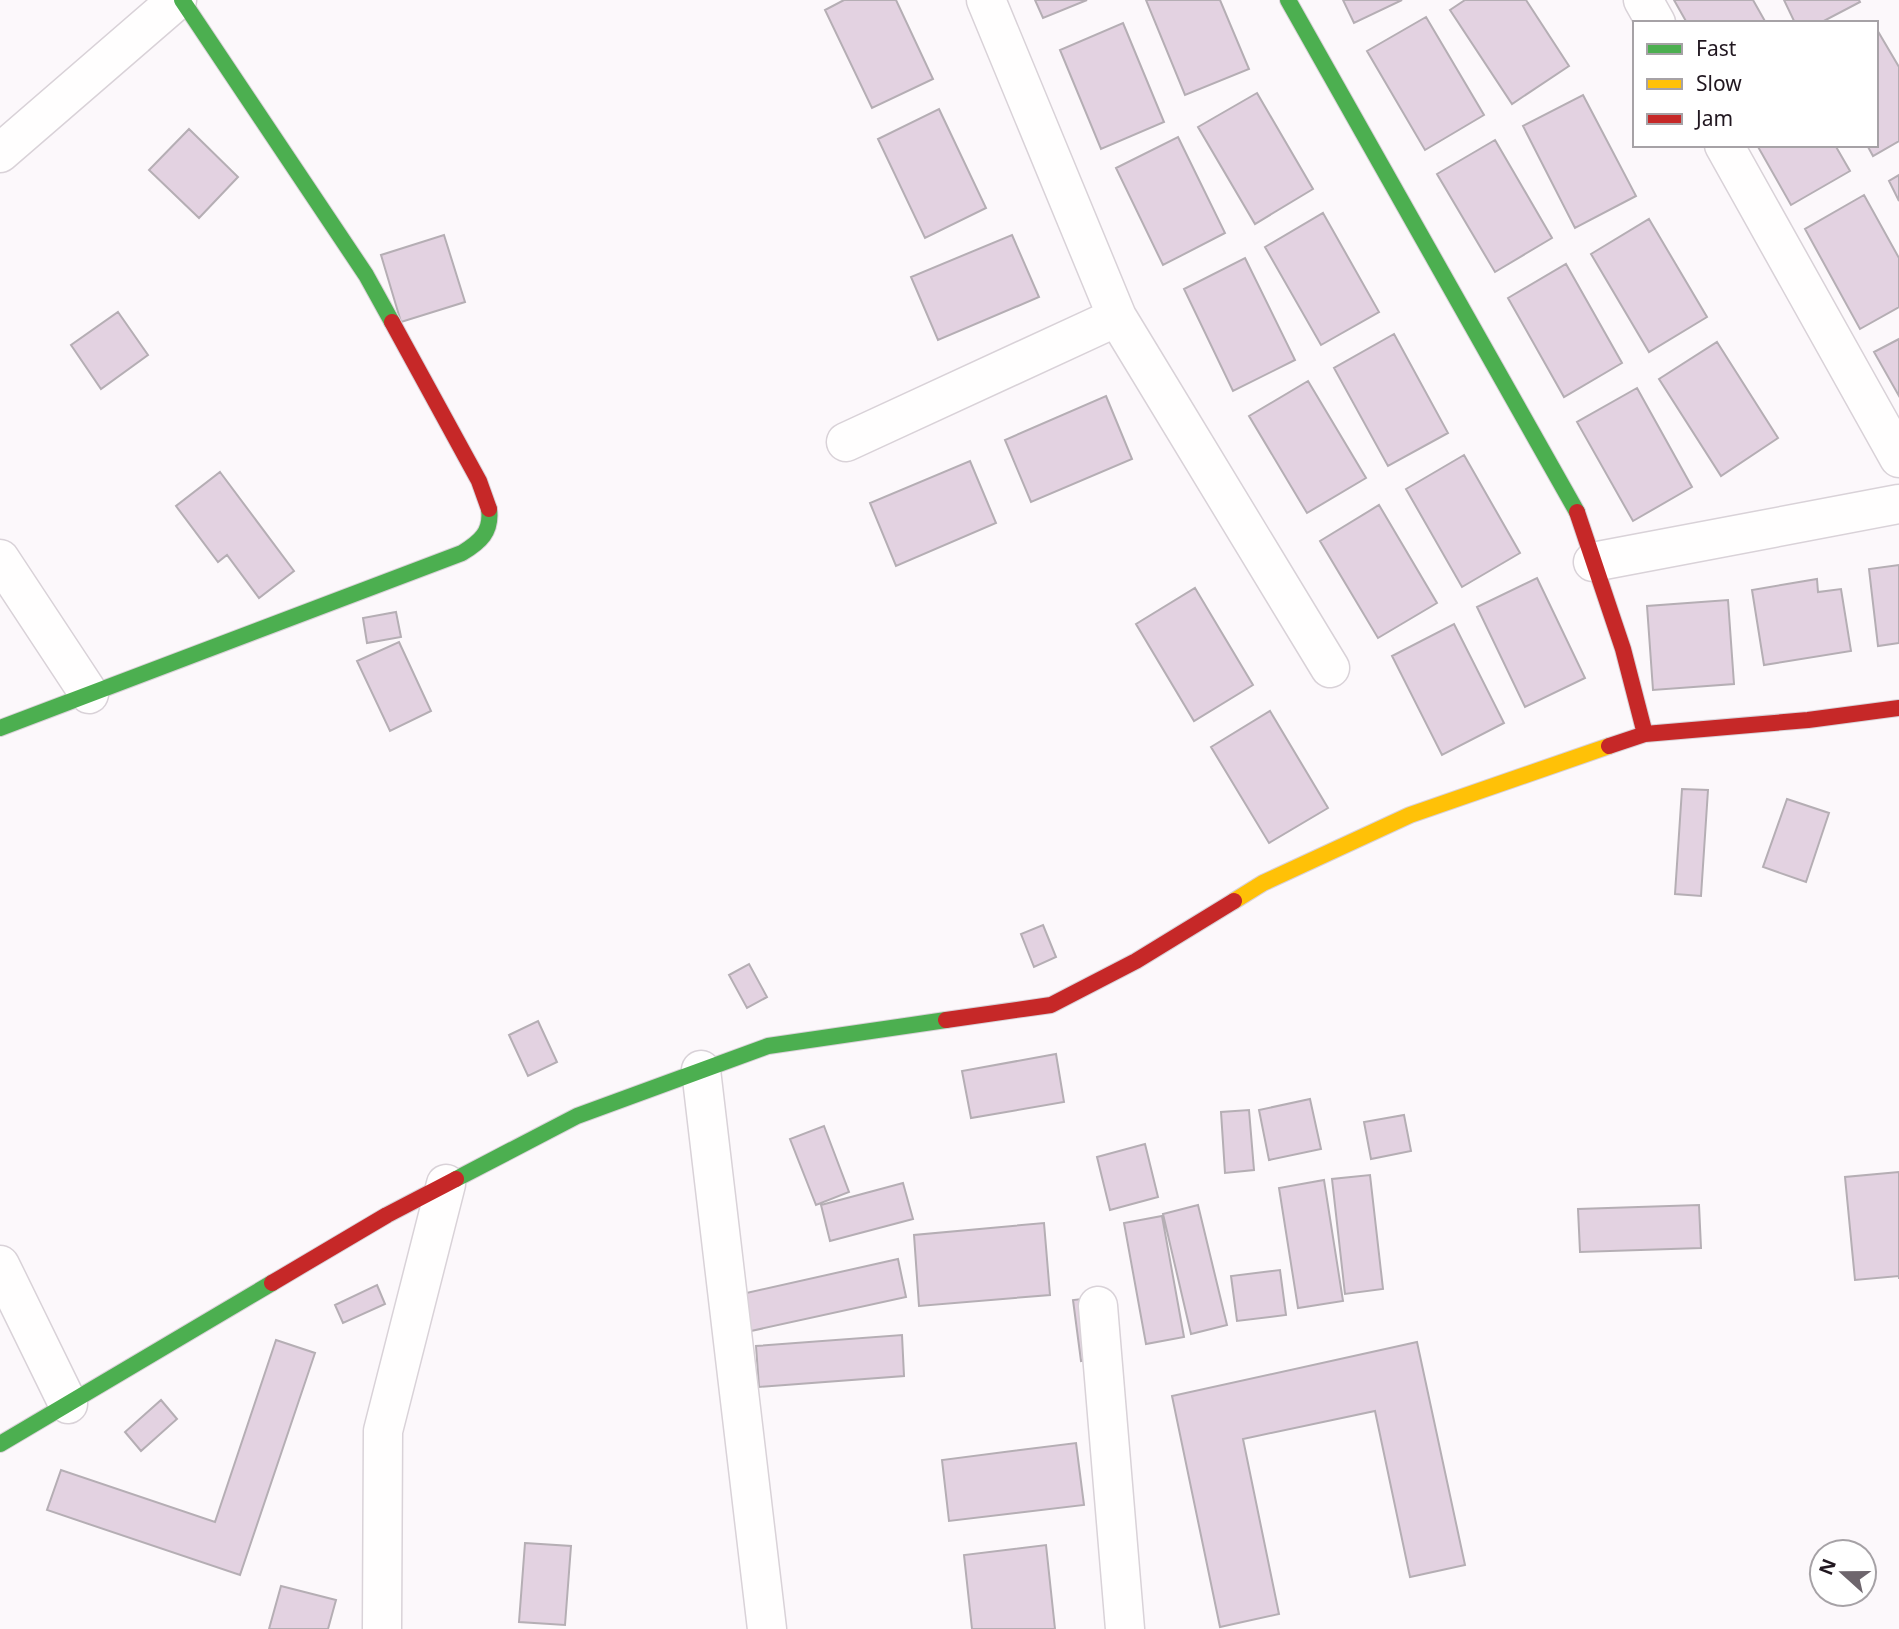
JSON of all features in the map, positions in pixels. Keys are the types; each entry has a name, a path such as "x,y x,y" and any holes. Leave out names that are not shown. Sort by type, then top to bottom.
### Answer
{"street":[{"path":"0,153 180,0 366,275 479,481 488,504 490,525 480,544 462,553 0,728"},
{"path":"986,0 1117,317 1330,668"},
{"path":"1288,0 1577,512 1623,649 1645,733"},
{"path":"1643,0 1655,21"},
{"path":"1725,147 1899,458"},
{"path":"846,442 1117,317"},
{"path":"1593,562 1899,504"},
{"path":"0,559 89,694"},
{"path":"0,1444 387,1214 577,1116 768,1046 1051,1005 1136,961 1263,883 1410,815 1645,733 1808,720 1899,708"},
{"path":"701,1070 766,1629"},
{"path":"382,1629 383,1431 446,1184"},
{"path":"0,1265 68,1404"},
{"path":"1098,1306 1125,1629"}],"building":[{"path":"844,0 896,0 933,79 872,108 825,10"},
{"path":"1035,0 1087,0 1043,18"},
{"path":"1146,0 1220,0 1249,69 1185,95"},
{"path":"1343,0 1402,0 1354,23"},
{"path":"1465,0 1526,0 1569,66 1512,104 1450,10"},
{"path":"1674,0 1753,0 1765,21 1686,21"},
{"path":"1784,0 1860,2 1824,21 1794,21"},
{"path":"1426,17 1484,115 1425,150 1367,51"},
{"path":"1123,23 1164,122 1101,149 1060,50"},
{"path":"1878,31 1899,67 1899,141 1873,156 1868,147 1878,147"},
{"path":"1257,93 1313,189 1255,224 1198,127"},
{"path":"1583,95 1636,196 1575,228 1523,126"},
{"path":"939,109 986,208 925,238 878,139"},
{"path":"189,129 238,177 199,218 149,170"},
{"path":"1178,137 1225,233 1163,265 1116,168"},
{"path":"1495,140 1552,238 1495,272 1437,174"},
{"path":"1758,147 1836,147 1850,171 1791,205"},
{"path":"1899,175 1899,201 1889,181"},
{"path":"1864,195 1899,258 1899,307 1860,329 1805,229"},
{"path":"1323,213 1379,312 1321,345 1265,247"},
{"path":"1649,219 1707,317 1649,352 1591,254"},
{"path":"444,235 465,302 401,322 381,255"},
{"path":"1012,235 1039,297 938,340 911,277"},
{"path":"1245,258 1295,360 1233,391 1184,289"},
{"path":"1566,264 1622,363 1564,397 1508,298"},
{"path":"118,312 148,355 101,389 71,345"},
{"path":"1394,334 1448,433 1388,466 1334,368"},
{"path":"1899,339 1899,396 1874,352"},
{"path":"1717,342 1778,438 1721,476 1659,379"},
{"path":"1308,381 1366,478 1307,513 1249,416"},
{"path":"1637,388 1692,487 1633,521 1577,422"},
{"path":"1106,396 1132,459 1031,502 1005,440"},
{"path":"1464,455 1520,553 1462,587 1406,489"},
{"path":"970,461 996,523 896,566 870,503"},
{"path":"220,472 294,571 259,598 227,555 218,562 176,506"},
{"path":"1379,505 1437,603 1378,638 1320,541"},
{"path":"1899,565 1899,643 1878,646 1869,569"},
{"path":"1537,578 1585,678 1525,707 1477,607"},
{"path":"1817,579 1818,592 1841,589 1851,651 1764,665 1752,590"},
{"path":"1195,588 1253,685 1194,721 1136,624"},
{"path":"1728,600 1734,684 1653,690 1647,606"},
{"path":"396,612 401,637 367,643 363,618"},
{"path":"1454,624 1504,723 1442,755 1392,656"},
{"path":"399,642 431,711 390,731 357,661"},
{"path":"1270,711 1328,808 1269,843 1211,747"},
{"path":"1682,789 1708,790 1701,896 1675,894"},
{"path":"1787,799 1829,813 1806,882 1763,867"},
{"path":"1043,925 1056,957 1034,967 1021,934"},
{"path":"749,964 767,997 747,1008 729,975"},
{"path":"538,1021 557,1062 528,1076 509,1035"},
{"path":"1056,1054 1064,1102 971,1118 962,1071"},
{"path":"1310,1099 1321,1149 1269,1160 1259,1110"},
{"path":"1249,1110 1254,1170 1225,1173 1221,1112"},
{"path":"1404,1115 1411,1151 1371,1159 1364,1122"},
{"path":"824,1126 849,1192 816,1205 790,1139"},
{"path":"1145,1144 1158,1197 1110,1210 1097,1157"},
{"path":"1899,1172 1899,1276 1855,1280 1845,1177"},
{"path":"1370,1175 1383,1289 1345,1294 1332,1179"},
{"path":"1324,1180 1343,1301 1298,1308 1279,1188"},
{"path":"903,1183 913,1219 830,1241 821,1205"},
{"path":"1198,1205 1227,1325 1191,1334 1163,1214"},
{"path":"1699,1205 1701,1248 1580,1252 1578,1209"},
{"path":"1162,1216 1184,1337 1146,1344 1124,1223"},
{"path":"1044,1223 1050,1295 919,1306 914,1235"},
{"path":"898,1259 906,1297 751,1331 742,1294"},
{"path":"1280,1270 1286,1315 1237,1321 1231,1276"},
{"path":"377,1285 385,1304 343,1323 335,1305"},
{"path":"1090,1298 1098,1358 1081,1361 1073,1300"},
{"path":"902,1335 904,1376 759,1387 756,1346"},
{"path":"276,1340 315,1353 240,1575 47,1510 61,1470 215,1522"},
{"path":"1417,1342 1465,1565 1410,1577 1375,1411 1243,1439 1279,1614 1220,1627 1172,1396"},
{"path":"161,1400 177,1419 141,1451 125,1432"},
{"path":"1076,1443 1084,1505 949,1521 942,1460"},
{"path":"525,1543 571,1546 565,1625 519,1622"},
{"path":"1046,1545 1055,1629 972,1629 964,1555"},
{"path":"281,1586 336,1600 328,1629 269,1629"}],"traffic: fast":[{"path":"182,0 366,275 392,322"},
{"path":"1288,0 1577,512"},
{"path":"0,728 462,553 474,545 487,530 489,509"},
{"path":"456,1179 577,1116 768,1046 946,1020"},
{"path":"0,1444 272,1283"}],"traffic: slow":[{"path":"1234,901 1263,883 1410,815 1609,746"}],"traffic: jam":[{"path":"392,322 479,481 489,509"},
{"path":"1577,512 1623,649 1645,734"},
{"path":"1609,746 1645,734 1808,720 1899,708"},
{"path":"946,1020 1051,1005 1136,961 1234,901"},
{"path":"272,1283 387,1215 456,1179"}]}
